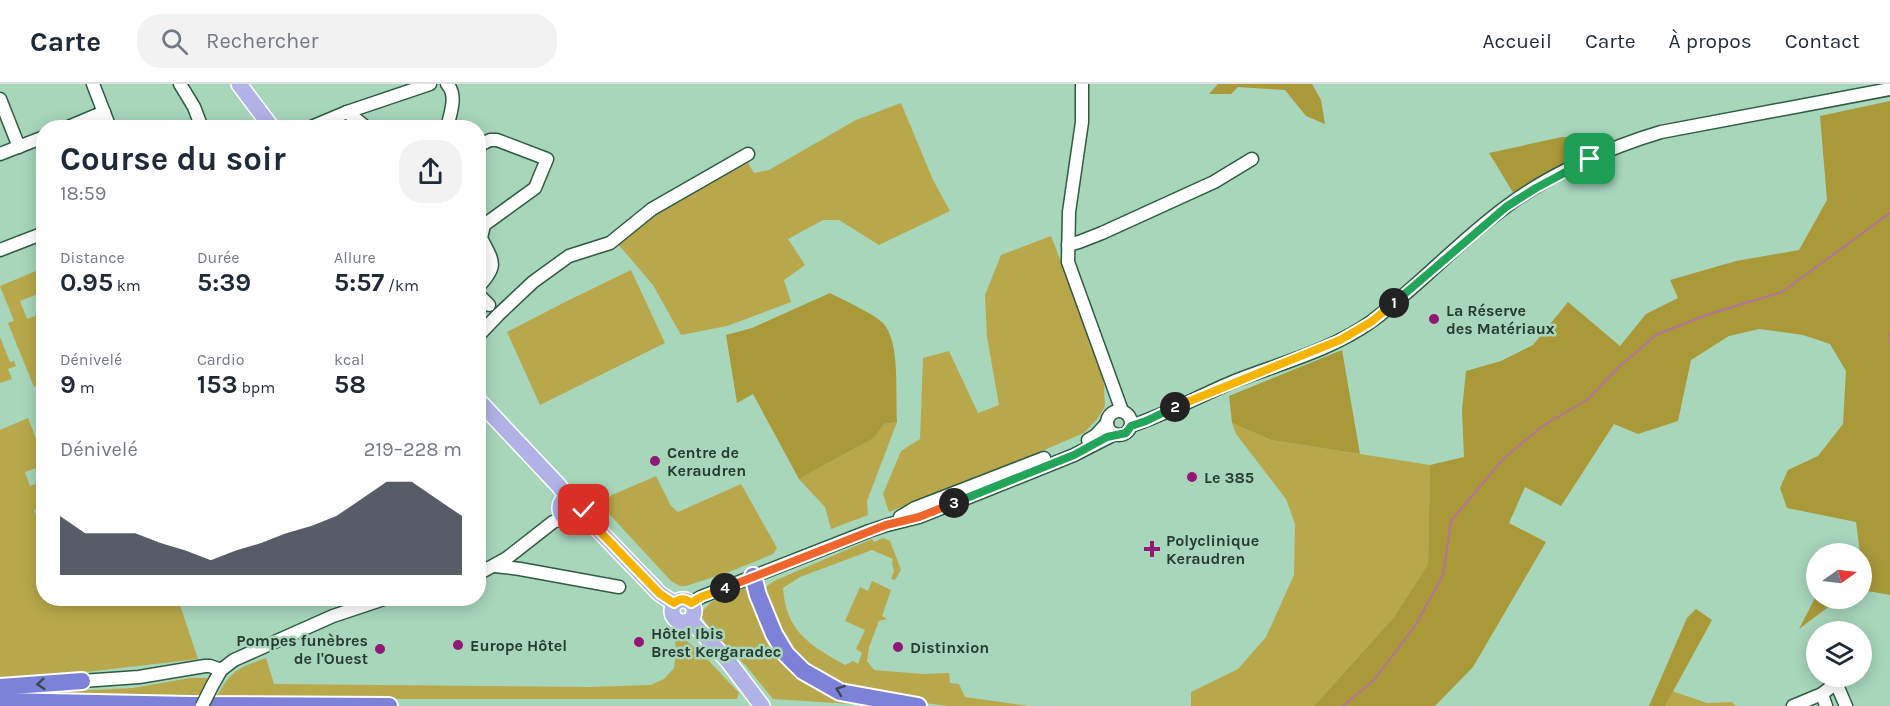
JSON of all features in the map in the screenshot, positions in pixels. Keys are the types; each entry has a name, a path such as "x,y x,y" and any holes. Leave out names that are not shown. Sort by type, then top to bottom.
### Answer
{"highway":[{"path":"753,576 774,634 786,654 803,671 840,692 918,706"},
{"path":"0,687 82,681"},
{"path":"0,701 389,706"}],"main road":[{"path":"239,84 266,120"},
{"path":"486,408 561,488 561,512 576,520 583,514 660,594 674,603"},
{"path":"681,599 691,603 694,610 690,620 682,622 674,618 671,610 674,603 681,599"},
{"path":"690,620 728,661 762,706"}],"street":[{"path":"93,84 107,120"},
{"path":"180,84 199,120"},
{"path":"328,120 430,84"},
{"path":"447,84 453,97 449,120"},
{"path":"691,603 753,576 886,525 919,517 987,490 1074,455 1115,434 1126,433 1128,417 1068,262 1069,212 1082,122 1082,84"},
{"path":"886,525 915,508 1090,439 1096,435 1112,413 1128,417 1160,414 1353,333 1371,322 1506,207 1608,150 1661,132 1890,88"},
{"path":"0,99 19,147"},
{"path":"85,120 104,112"},
{"path":"346,112 356,120"},
{"path":"0,154 36,140"},
{"path":"486,142 497,140 547,159 535,188 486,224"},
{"path":"486,328 533,282 569,256 610,243 652,208 748,154"},
{"path":"1068,245 1094,236 1205,186 1252,159"},
{"path":"0,250 36,236"},
{"path":"486,248 493,267 486,279"},
{"path":"486,302 489,305"},
{"path":"1111,377 1112,400 1108,428 1115,434"},
{"path":"486,570 495,566 561,512"},
{"path":"495,566 520,568 619,587"},
{"path":"202,706 221,670 234,660 325,619 360,606"},
{"path":"82,681 139,677 205,666 221,670"},
{"path":"1793,706 1824,700 1836,683 1846,706"}],"shaded area":[{"path":"1218,84 1312,84 1321,100 1325,124 1306,116 1285,90 1238,87 1231,94 1209,94"},
{"path":"1890,101 1890,595 1872,592 1872,543 1859,543 1856,522 1787,508 1780,488 1788,470 1818,456 1843,424 1846,371 1830,344 1803,335 1759,329 1729,336 1691,360 1678,421 1638,434 1614,424 1561,506 1525,487 1509,523 1546,542 1473,667 1435,706 1314,706 1394,617 1428,564 1430,465 1464,457 1462,410 1466,371 1501,361 1533,345 1568,302 1620,346 1646,314 1678,298 1670,280 1736,261 1799,250 1827,200 1820,116"},
{"path":"901,103 933,180 950,211 879,245 839,220 823,220 788,239 805,265 784,280 791,302 727,326 681,335 653,285 612,237 748,163 754,173 769,170 856,120"},
{"path":"1562,137 1609,138 1589,162 1514,194 1489,153"},
{"path":"1051,236 1103,371 1105,406 1098,418 1084,433 981,477 889,512 883,494 901,451 920,439 923,358 949,351 978,413 999,405 987,337 985,295 1001,255"},
{"path":"631,270 665,343 540,405 507,332"},
{"path":"36,271 36,295 20,301 27,319 36,316 36,386 34,387 8,323 14,321 0,286"},
{"path":"830,293 873,316 883,323 889,332 895,356 897,422 884,424 874,438 799,479 753,394 737,403 726,335 752,328"},
{"path":"0,337 10,362 14,361 16,366 8,369 12,379 0,383"},
{"path":"1342,350 1360,454 1271,440 1232,423 1229,396"},
{"path":"28,418 36,439 36,468 25,472 30,486 36,484 36,509 34,510 36,515 36,606 180,606 198,659 0,682 0,430"},
{"path":"897,422 867,501 868,515 831,529 825,507 799,479 874,438 884,424"},
{"path":"1232,423 1271,440 1430,465 1428,564 1394,617 1314,706 1191,706 1191,692 1238,669 1266,637 1294,575 1295,524 1286,499 1236,434"},
{"path":"656,476 671,506 678,512 741,484 777,548 773,554 686,586 680,586 671,581 600,504 612,495"},
{"path":"883,538 890,541 901,570 895,580 891,579 894,571 893,559 872,550 800,577 783,588 789,616 802,636 821,651 845,665 853,661 858,664 862,653 856,649 865,630 845,621 860,587 868,591 872,581 891,590 882,616 887,619 879,621 869,647 867,661 874,670 923,674 949,673 950,683 959,684 965,697 1028,706 947,706 840,687 813,672 787,646 763,589 774,581 872,539 874,542"},
{"path":"749,586 761,624 772,647 793,674 823,693 867,705 773,699 746,666 710,629 700,614 711,602"},
{"path":"1696,609 1712,620 1665,706 1649,706 1687,618"},
{"path":"1809,609 1826,609 1810,621 1806,621 1806,624 1799,629"},
{"path":"671,627 707,659 739,693 737,699 340,699 217,696 227,680 237,671 266,658 274,684 590,687 651,685 664,679 674,668 676,652 675,639 668,629"},
{"path":"190,678 207,678 207,685 199,697 31,697 31,693 133,688"},
{"path":"1672,691 1707,703 1732,702 1736,706 1665,706"}],"waterway":[{"path":"1343,706 1374,680 1415,626 1443,575 1451,521 1504,458 1544,425 1587,400 1618,368 1656,335 1706,315 1782,292 1890,213"},
{"path":"1890,334 1890,344"}],"place":[{"name":"La Réserve des Matériaux","path":"1434,319"},
{"name":"Centre de Keraudren","path":"655,461"},
{"name":"Le 385","path":"1192,477"},
{"name":"Polyclinique Keraudren","path":"1152,549"},
{"name":"Hôtel Ibis Brest Kergaradec","path":"639,642"},
{"name":"Europe Hôtel","path":"458,645"},
{"name":"Distinxion","path":"898,647"},
{"name":"Pompes funèbres de l'Ouest","path":"380,649"}],"route":[{"path":"584,510 583,514 660,594 674,603 685,599 691,603 701,597 886,525 919,517 987,490 1061,460 1107,437 1126,433 1131,426 1215,389 1340,340 1371,322 1506,207 1590,159"}]}
